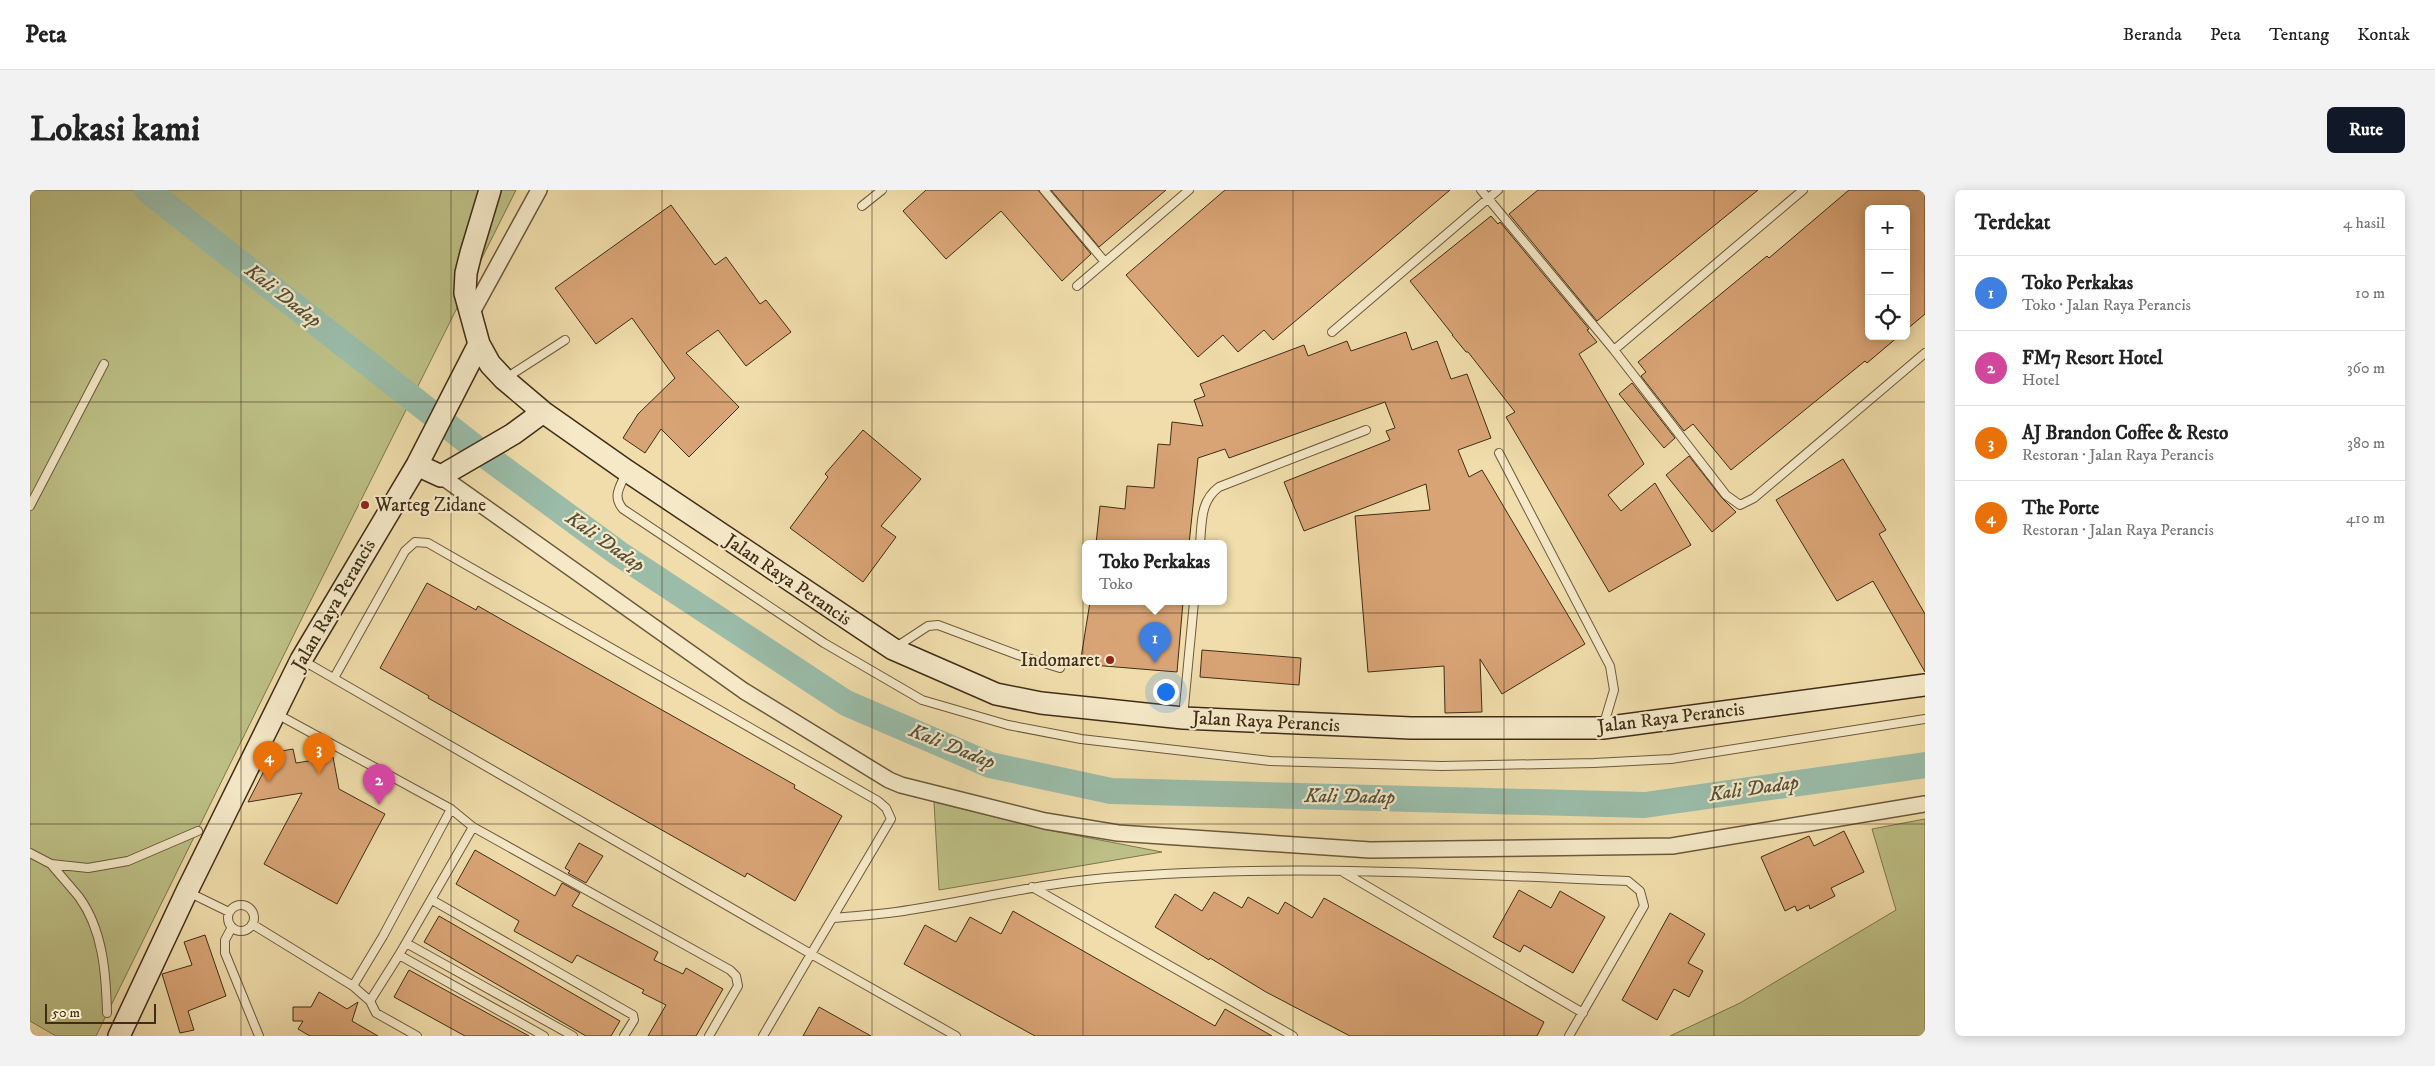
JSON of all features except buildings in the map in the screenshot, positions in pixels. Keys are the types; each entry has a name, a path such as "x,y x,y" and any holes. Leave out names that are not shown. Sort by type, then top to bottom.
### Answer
{"street":[{"path":"479,344 465,293 466,274 490,190"},
{"path":"470,316 539,190"},
{"name":"Jalan Raya Perancis","path":"479,344 490,364 543,412 627,471 893,649 996,694 1041,703 1183,718 1411,728 1603,728 1925,684"},
{"name":"Jalan Raya Perancis","path":"119,1036 186,892 301,660 418,465 479,344"},
{"path":"442,476 513,434 543,412"},
{"path":"418,465 442,476 744,691 889,780 902,785 1045,821 1118,833 1370,850 1672,846 1925,804"}],"lane":[{"path":"862,206 882,190"},
{"path":"1044,190 1105,262"},
{"path":"1077,286 1189,190"},
{"path":"1481,190 1614,350 1726,495 1740,505 1754,498 1925,353"},
{"path":"1332,332 1498,190"},
{"path":"1614,350 1803,190"},
{"path":"504,378 565,340"},
{"path":"30,506 104,364"},
{"path":"1200,540 1203,511 1209,494 1219,487 1366,430"},
{"path":"1499,453 1610,666 1614,690 1603,728"},
{"path":"627,471 617,495 617,502 622,509 824,643 922,700 1008,725 1081,739 1270,761 1442,766 1594,764 1671,759 1925,719"},
{"path":"334,678 405,551 415,542 428,543 878,801 886,808 892,819 763,1036"},
{"path":"1183,718 1194,605"},
{"path":"893,649 928,626 938,624 1018,655 1060,668"},
{"path":"301,660 956,1036"},
{"path":"274,712 451,809 473,828 730,970 736,976 738,986 709,1036"},
{"path":"353,986 383,936 451,809"},
{"path":"370,1001 432,900 473,828"},
{"path":"30,853 51,864 88,868 128,862 198,831"},
{"path":"51,864 80,898 94,925 106,977 107,1013"},
{"path":"832,918 897,912 1031,887 1106,878 1205,873 1342,872 1628,880 1640,891 1644,906 1569,1036"},
{"path":"1342,872 1582,1013"},
{"path":"1031,887 1293,1036"},
{"path":"186,892 229,912"},
{"path":"432,900 633,1015 634,1020 624,1036"},
{"path":"238,905 247,906 254,916 252,924 243,931 232,928 228,920 229,912 238,905"},
{"path":"252,924 353,986 370,1001 376,1013 416,1036"},
{"path":"232,928 225,940 225,954 259,1036"},
{"path":"406,943 573,1036"},
{"path":"399,955 544,1036"}],"green space":[{"path":"30,190 516,190 96,1036 56,1036 30,1021"},
{"path":"934,802 1048,830 1162,852 939,890"},
{"path":"1925,819 1925,1036 1670,1036 1740,1003 1896,910 1872,829"}],"waterway":[{"name":"Kali Dadap","path":"147,190 486,456 618,553 846,703 990,765 1111,791 1645,805 1925,765"}],"place":[{"name":"Warteg Zidane","path":"365,505"},
{"name":"Indomaret","path":"1110,660"},
{"name":"Toko Perkakas","path":"1155,663"},
{"name":"AJ Brandon Coffee & Resto","path":"319,774"},
{"name":"The Porte","path":"269,782"},
{"name":"FM7 Resort Hotel","path":"379,805"}]}
